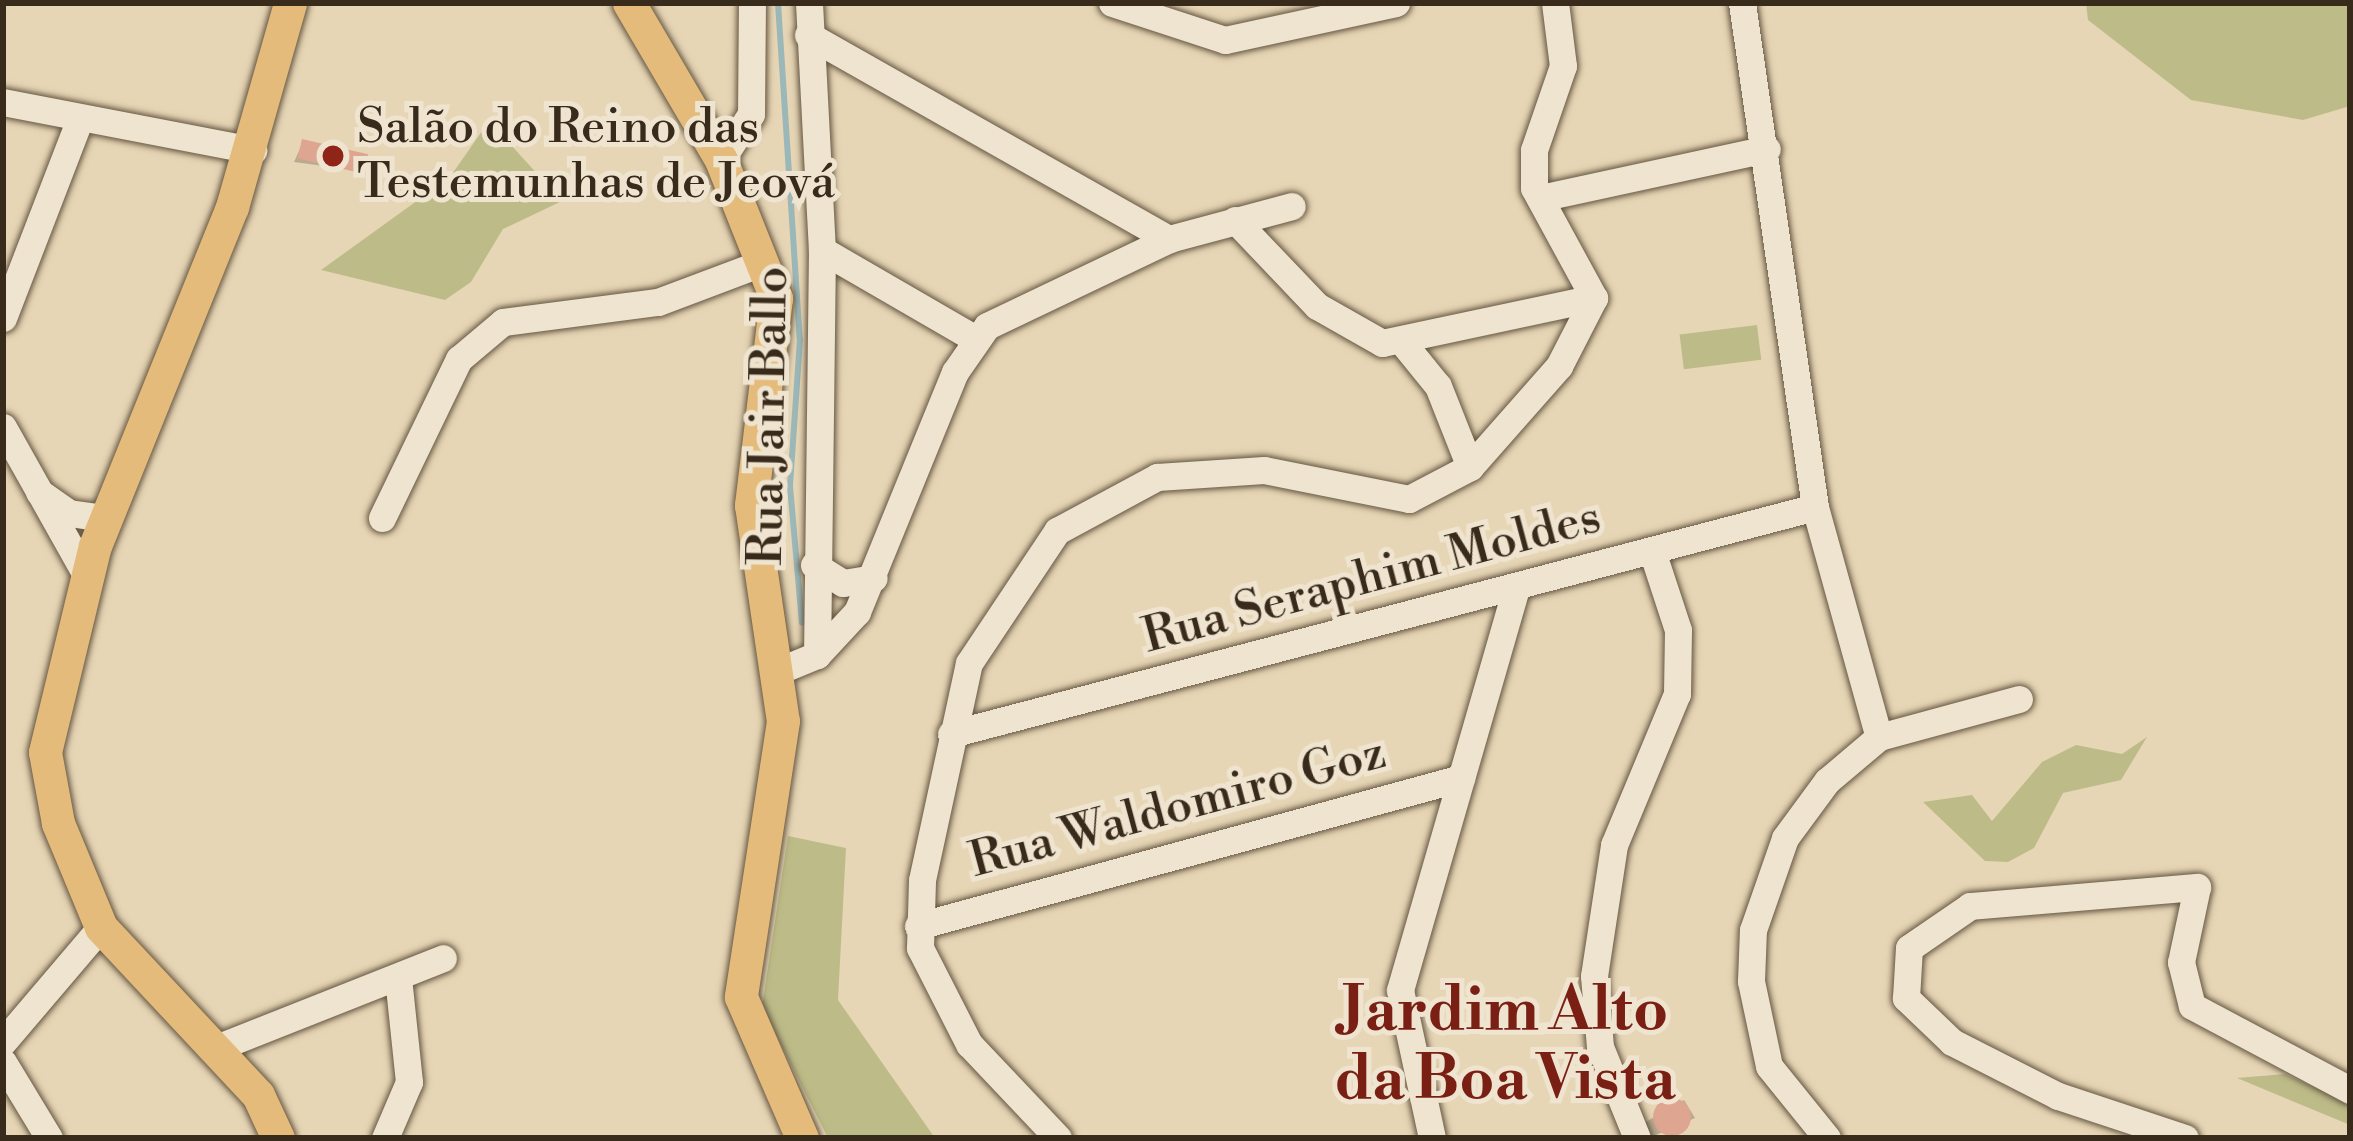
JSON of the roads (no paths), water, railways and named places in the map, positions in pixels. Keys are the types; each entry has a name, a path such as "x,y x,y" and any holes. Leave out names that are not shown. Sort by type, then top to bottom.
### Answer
{"main road":[{"path":"278,1138 259,1095 101,927 58,823 45,752 86,575 253,150 290,3"},
{"path":"629,3 721,160 762,263 778,345 755,443 752,527 783,721 742,1019 802,1138"}],"street":[{"path":"721,160 751,114 752,3"},
{"name":"Rua Jair Ballo","path":"809,3 822,250 814,565 818,655"},
{"path":"1112,3 1225,40 1396,3"},
{"path":"1556,3 1563,66 1534,150 1540,198 1594,298"},
{"path":"1742,3 1767,149 1815,507 1880,737"},
{"path":"808,35 1169,238"},
{"path":"3,102 253,150"},
{"path":"3,318 80,118"},
{"path":"1540,198 1767,149"},
{"path":"778,671 818,655 874,578 974,338 1046,290 1169,238 1292,206"},
{"path":"1235,220 1340,324 1403,344 1594,298"},
{"path":"822,250 974,338"},
{"path":"382,518 460,359 503,322 658,302 762,263"},
{"path":"1058,1138 940,999 918,926 950,734 982,637 1075,515 1193,470 1264,470 1389,500 1431,494 1471,467 1559,366 1594,298"},
{"path":"1403,344 1438,386 1471,467"},
{"path":"6,439 86,575"},
{"path":"35,489 69,513 105,518"},
{"name":"Rua Seraphim Moldes","path":"950,734 1815,507"},
{"path":"1637,1138 1600,1048 1594,976 1614,845 1677,694 1678,629 1652,551"},
{"path":"814,565 843,583 874,578"},
{"path":"1432,1138 1400,990 1516,586"},
{"path":"1827,1138 1769,1066 1750,981 1753,930 1807,804 1880,737 2019,699"},
{"name":"Rua Waldomiro Goz","path":"918,926 1461,778"},
{"path":"2185,1138 2058,1096 1952,1042 1906,998 1909,948 1970,906 2197,887 2181,962 2192,1006 2350,1090"},
{"path":"3,1042 101,927"},
{"path":"216,1048 442,958"},
{"path":"385,1138 410,1082 398,977"},
{"path":"3,1062 49,1138"}],"waterway":[{"path":"778,3 800,339 790,486 802,622"}],"place":[{"name":"Salão do Reino das Testemunhas de Jeová","path":"333,156"}],"district":[{"name":"Jardim Alto da Boa Vista","path":"1505,1046"}]}
